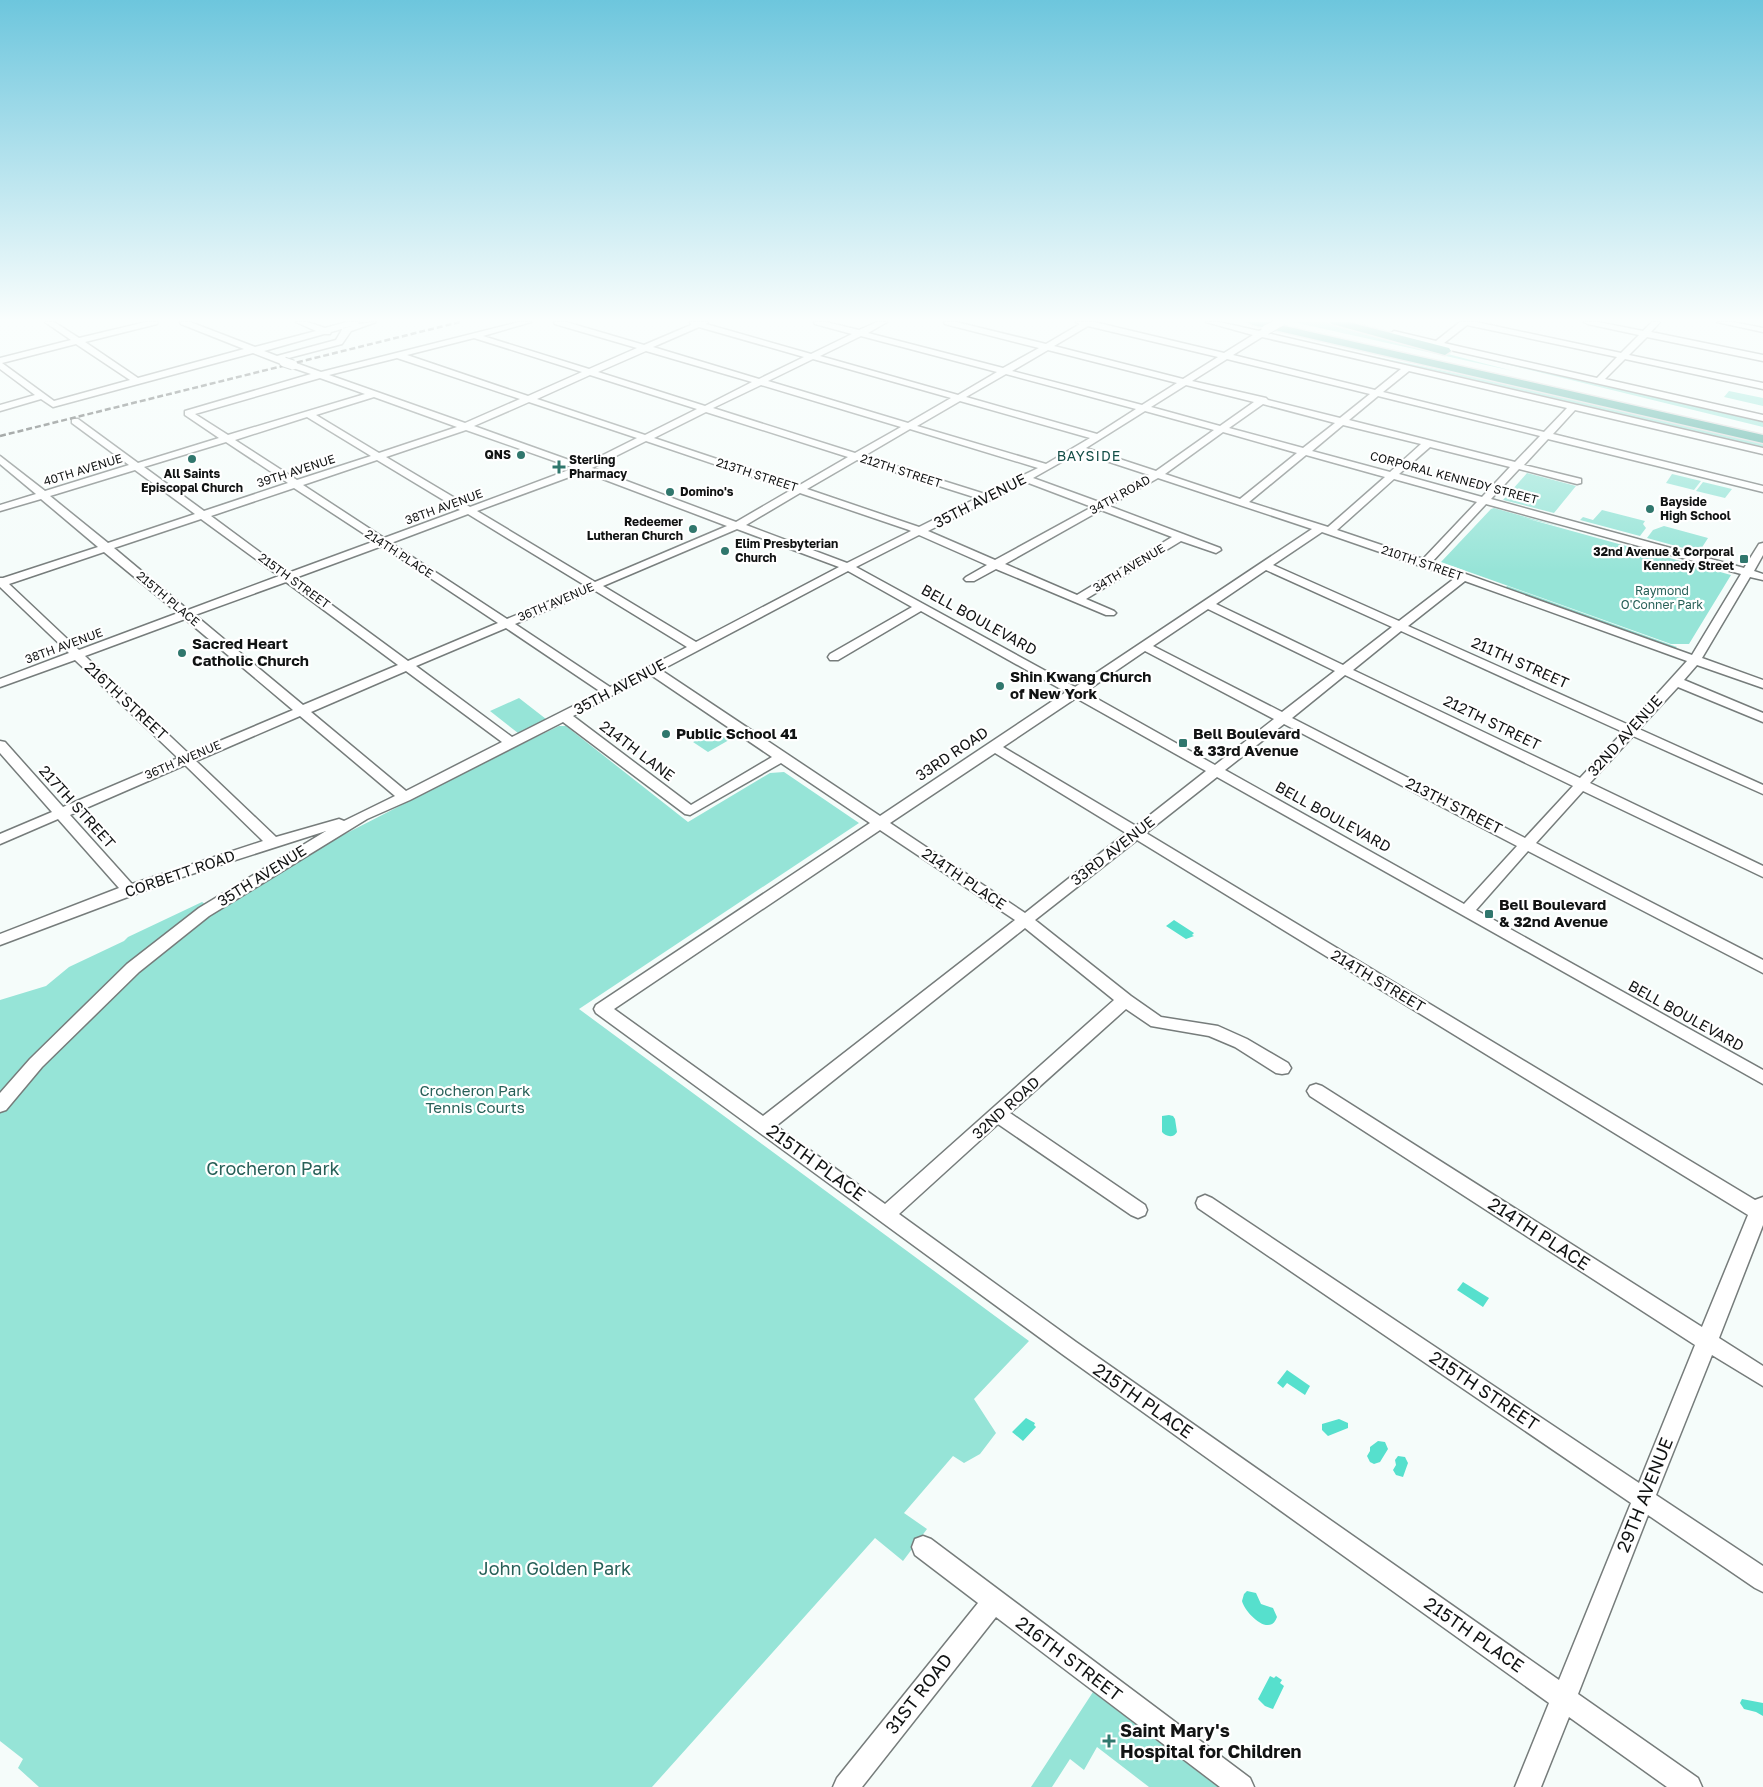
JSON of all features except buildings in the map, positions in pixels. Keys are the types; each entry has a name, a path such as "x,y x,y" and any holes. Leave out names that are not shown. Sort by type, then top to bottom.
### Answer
{"highway":[{"path":"1622,405 1763,439"},
{"path":"1652,405 1763,431"},
{"path":"1657,405 1682,412"}],"street":[{"name":"214TH PLACE","path":"214,405 188,413 294,485 610,692"},
{"name":"40TH AVENUE","path":"0,508 336,405"},
{"name":"BELL BOULEVARD","path":"407,405 584,468 848,567 1075,691 1763,1078"},
{"name":"39TH AVENUE","path":"0,582 380,456 466,426 513,405"},
{"name":"213TH STREET","path":"548,405 920,531 1110,613"},
{"name":"212TH STREET","path":"695,405 986,498"},
{"name":"38TH AVENUE","path":"0,683 584,468 713,405"},
{"path":"840,405 1046,467"},
{"name":"36TH AVENUE","path":"0,839 738,525 946,405"},
{"path":"985,405 1098,437"},
{"name":"CORPORAL KENNEDY STREET","path":"1134,405 1763,577"},
{"name":"35TH AVENUE","path":"0,1105 36,1063 133,968 204,912 362,816 405,797 564,716 848,567 1025,478 1079,449 1148,405"},
{"name":"34TH ROAD","path":"970,579 1158,474 1255,405"},
{"path":"1283,405 1577,481"},
{"path":"1242,502 1362,405"},
{"path":"1427,405 1763,489"},
{"path":"1707,405 1763,418"},
{"path":"1425,563 1574,406 1763,451"},
{"path":"308,414 696,647"},
{"name":"215TH STREET","path":"75,421 512,742"},
{"name":"33RD ROAD","path":"602,1009 1264,565 1326,530 1392,476 1428,442"},
{"name":"210TH STREET","path":"1079,449 1425,563 1763,684"},
{"name":"215TH PLACE","path":"0,459 405,797"},
{"path":"1025,478 1216,550"},
{"name":"34TH AVENUE","path":"1078,599 1180,537"},
{"name":"32ND AVENUE","path":"1466,911 1695,660 1763,546"},
{"name":"211TH STREET","path":"1264,565 1763,790"},
{"name":"33RD AVENUE","path":"764,1125 1463,577"},
{"name":"216TH STREET","path":"0,582 272,842"},
{"name":"212TH STREET","path":"1207,604 1763,872"},
{"path":"834,657 922,606"},
{"name":"213TH STREET","path":"1144,646 1763,967"},
{"name":"214TH PLACE","path":"652,670 1025,920 1125,1000 1157,1022 1212,1030 1241,1042 1282,1068"},
{"path":"1675,681 1763,718"},
{"name":"214TH LANE","path":"564,716 690,811 781,757"},
{"name":"217TH STREET","path":"0,745 130,891"},
{"name":"214TH STREET","path":"993,746 1762,1210"},
{"name":"CORBETT ROAD","path":"0,940 130,891 272,842 362,816"},
{"name":"32ND ROAD","path":"886,1214 1125,1000"},
{"name":"215TH PLACE","path":"602,1009 1069,1348 1689,1787"},
{"name":"214TH PLACE","path":"1316,1091 1763,1377"},
{"path":"998,1115 1138,1210"},
{"name":"215TH STREET","path":"1205,1203 1763,1580"},
{"name":"29TH AVENUE","path":"1528,1787 1643,1498 1762,1210"},
{"name":"216TH STREET","path":"923,1547 993,1602 1241,1787"},
{"name":"31ST ROAD","path":"846,1787 993,1602"}],"green space":[{"path":"1579,405 1605,405 1763,443 1763,449"},
{"path":"1675,405 1694,405 1763,421 1763,427"},
{"path":"1527,473 1576,486 1554,513 1503,500"},
{"path":"1672,474 1701,481 1694,490 1666,483"},
{"path":"1703,482 1732,489 1725,498 1696,491"},
{"name":"Raymond O'Conner Park","path":"1494,508 1731,575 1689,644 1671,644 1441,562"},
{"path":"1602,510 1645,521 1643,524 1646,528 1640,536 1580,520 1583,517 1593,520"},
{"path":"1664,526 1708,538 1701,549 1712,552 1709,555 1647,538 1653,530"},
{"path":"1507,586 1677,647 1675,649 1505,588"},
{"path":"519,698 546,719 518,733 490,711"},
{"path":"559,726 566,726 688,822 770,773 784,772 859,823 579,1009 1029,1341 974,1399 996,1433 980,1454 964,1463 953,1456 904,1513 927,1529 903,1561 875,1538 652,1787 39,1787 18,1768 23,1759 0,1741 0,1000 46,986 69,967 124,941 128,937 202,902 205,904"},
{"path":"714,731 729,740 708,752 693,742"},
{"name":"Saint Mary's Hospital for Children","path":"1093,1692 1218,1787 1149,1787 1097,1747 1084,1770 1070,1759 1052,1787 1031,1787"}],"shaded area":[{"path":"1174,920 1194,933 1192,935 1194,936 1186,939 1166,926"},
{"path":"1169,1115 1175,1119 1177,1132 1172,1136 1162,1132 1162,1116"},
{"path":"1463,1282 1489,1298 1483,1307 1457,1290"},
{"path":"1287,1370 1310,1386 1305,1395 1287,1383 1283,1388 1277,1383"},
{"path":"1026,1418 1035,1423 1036,1427 1023,1441 1012,1432"},
{"path":"1339,1419 1348,1423 1348,1428 1328,1436 1322,1430 1322,1424"},
{"path":"1378,1441 1385,1442 1388,1449 1380,1462 1374,1464 1370,1462 1367,1456 1370,1447"},
{"path":"1398,1456 1405,1457 1408,1463 1403,1477 1396,1475 1393,1470"},
{"path":"1247,1591 1256,1593 1261,1604 1273,1608 1277,1617 1274,1623 1264,1624 1248,1612 1242,1601"},
{"path":"1270,1676 1274,1678 1276,1676 1282,1680 1280,1683 1284,1686 1273,1709 1265,1706 1258,1699"},
{"path":"1742,1699 1763,1703 1763,1716 1744,1709 1740,1703"}],"railway":[{"path":"0,436 124,405"}],"place":[{"name":"QNS","path":"521,455"},
{"name":"All Saints Episcopal Church","path":"192,459"},
{"name":"Sterling Pharmacy","path":"559,467"},
{"name":"Domino's","path":"670,492"},
{"name":"Bayside High School","path":"1650,509"},
{"name":"Redeemer Lutheran Church","path":"693,529"},
{"name":"Elim Presbyterian Church","path":"725,551"},
{"name":"32nd Avenue & Corporal Kennedy Street","path":"1744,559"},
{"name":"Sacred Heart Catholic Church","path":"182,653"},
{"name":"Shin Kwang Church of New York","path":"1000,686"},
{"name":"Public School 41","path":"666,734"},
{"name":"Bell Boulevard & 33rd Avenue","path":"1183,743"},
{"name":"Bell Boulevard & 32nd Avenue","path":"1489,914"},
{"name":"Saint Mary's Hospital for Children","path":"1109,1741"}],"district":[{"name":"BAYSIDE","path":"1089,456"}],"park label":[{"name":"Crocheron Park Tennis Courts","path":"475,1100"},
{"name":"Crocheron Park","path":"273,1169"},
{"name":"John Golden Park","path":"555,1569"}]}
